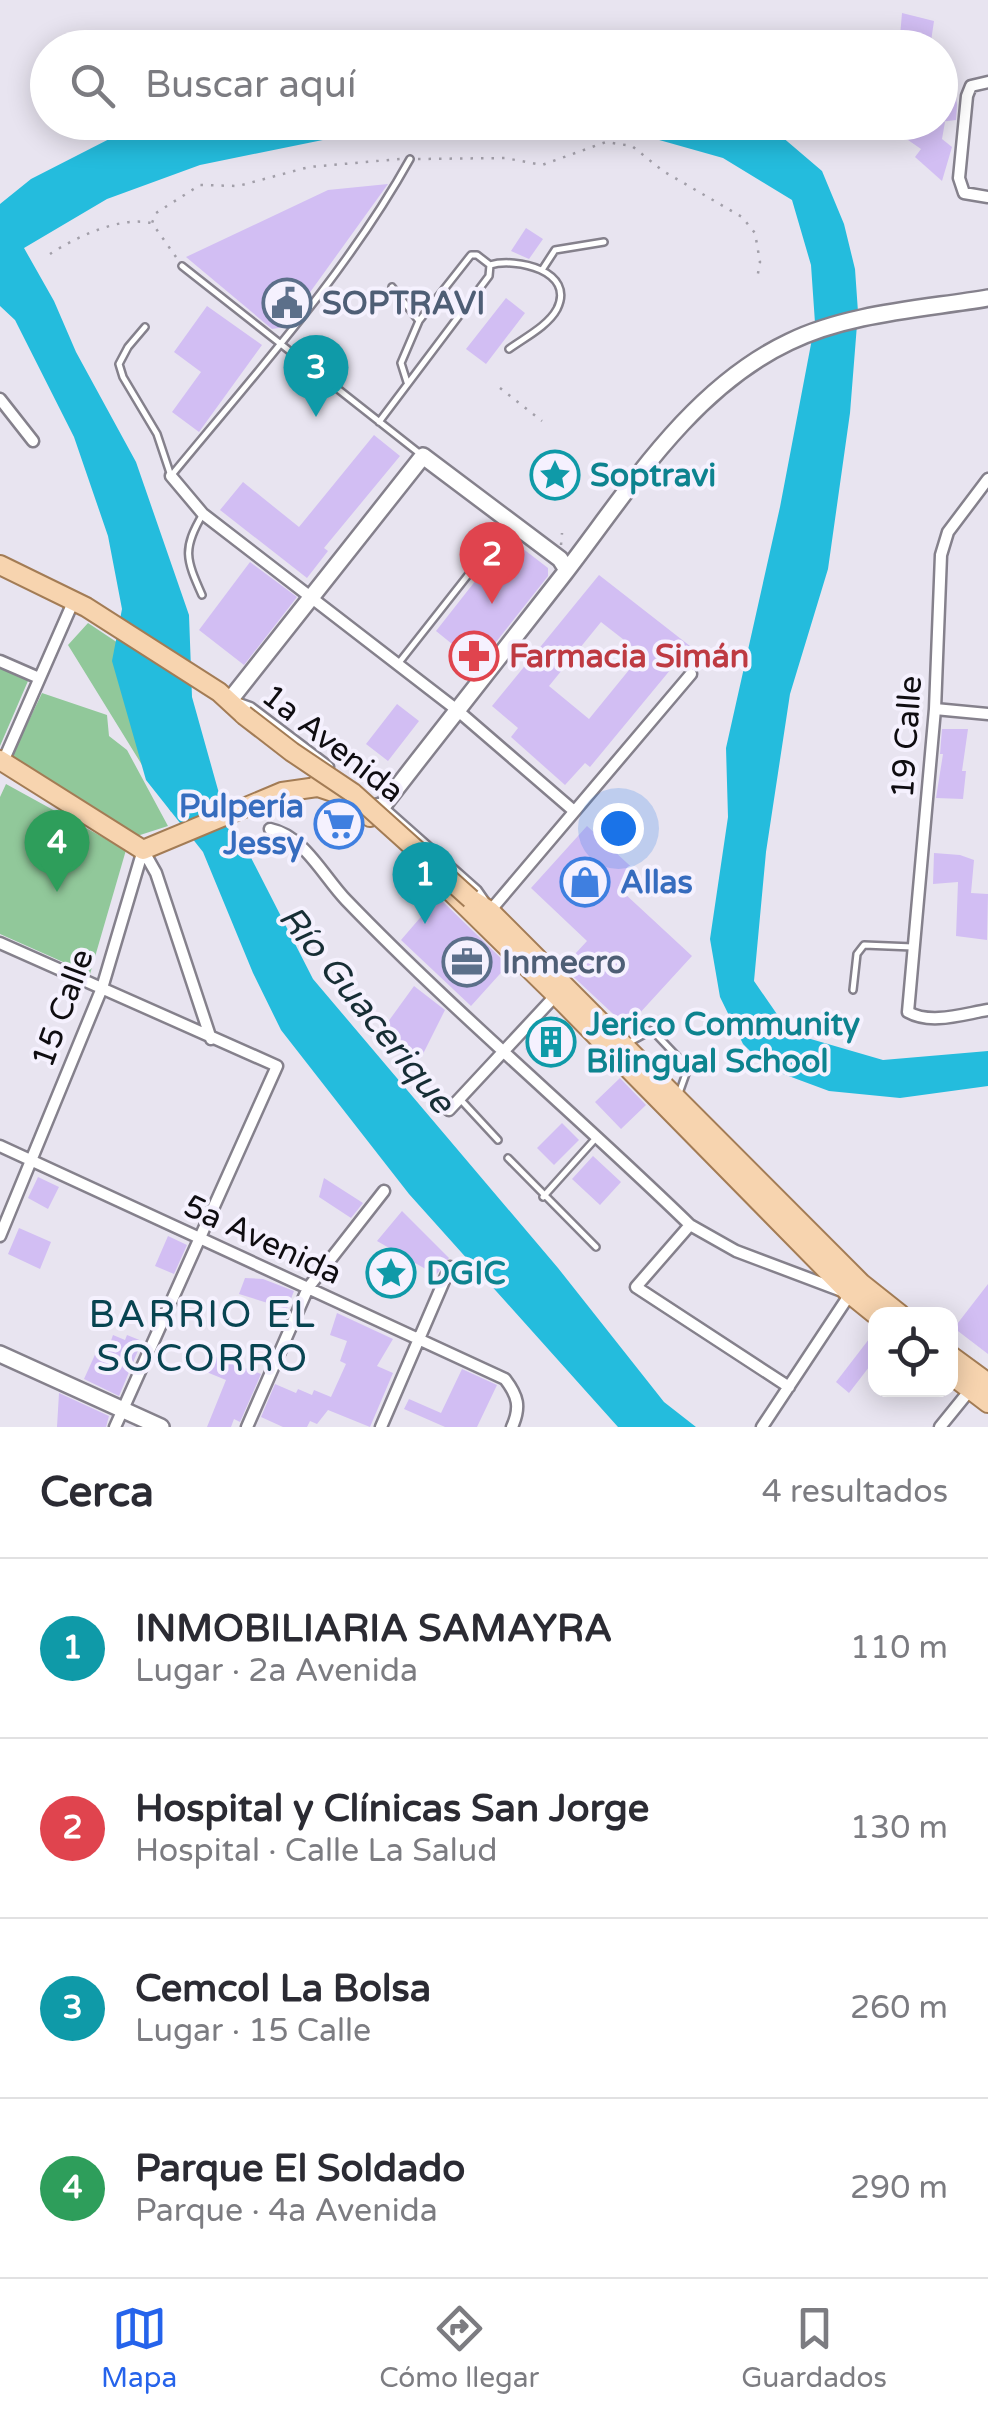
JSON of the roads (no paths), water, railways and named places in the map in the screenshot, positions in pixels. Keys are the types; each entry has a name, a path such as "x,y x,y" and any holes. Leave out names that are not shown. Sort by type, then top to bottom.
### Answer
{"main road":[{"path":"1,763 152,847 282,792 315,786 334,786 369,808 382,807 567,563 680,427 738,374 792,340 869,318 988,298"},
{"path":"225,696 312,596 423,456 567,563"},
{"name":"1a Avenida","path":"0,565 80,604 225,696 292,752 353,793 490,911 860,1283 891,1307"},
{"path":"315,786 333,792 384,828 556,994 850,1294 868,1308"},
{"path":"0,1354 161,1427"},
{"path":"958,1361 988,1383"},
{"path":"958,1380 988,1403"}],"street":[{"path":"988,82 972,86 967,96 959,178 964,192 988,198"},
{"path":"0,398 33,442"},
{"path":"171,476 203,514 457,710 574,811"},
{"name":"19 Calle","path":"988,479 948,532 940,555 935,708 908,1012 919,1018 936,1018 988,1010"},
{"path":"1,763 80,604"},
{"path":"0,661 40,678"},
{"path":"490,911 691,674"},
{"name":"1a Avenida","path":"225,696 250,708 382,807 476,891 490,911"},
{"path":"935,708 988,714"},
{"path":"270,829 289,833 344,898 690,1225 736,1251 850,1294 762,1427"},
{"path":"152,847 156,872 211,1039"},
{"name":"15 Calle","path":"0,1236 102,988 152,847"},
{"path":"0,943 277,1066 116,1427"},
{"path":"450,1110 556,994"},
{"name":"5a Avenida","path":"0,1146 505,1379 517,1394 518,1411 512,1427"},
{"path":"248,1427 308,1288 384,1191"},
{"path":"690,1225 636,1288 788,1387"},
{"path":"381,1427 450,1267"},
{"path":"940,1427 970,1390"}],"lane":[{"path":"171,476 280,344 385,203 410,158"},
{"path":"542,270 555,250 604,242"},
{"path":"407,382 401,363 419,322 471,255 490,264"},
{"path":"490,264 504,260 542,270 558,282 561,292 551,318 509,350"},
{"path":"380,422 489,276 490,264"},
{"path":"182,266 423,456"},
{"path":"392,287 419,322"},
{"path":"145,327 120,364 123,377 157,434 171,476"},
{"path":"202,594 187,560 189,538 203,514"},
{"path":"398,664 511,521"},
{"path":"852,990 857,954 864,946 913,947"},
{"path":"624,1045 652,1030 688,1068 676,1098"},
{"path":"460,1099 498,1140"},
{"path":"543,1196 598,1136"},
{"path":"508,1158 596,1247"}],"water":[{"path":"107,140 323,140 200,165 107,199 24,248 136,462 189,615 192,697 220,797 313,979 558,1268 664,1402 696,1427 618,1427 409,1194 281,1030 203,852 146,780 112,661 122,609 108,536 74,437 15,320 0,306 0,204 31,179"},
{"path":"659,140 786,140 822,171 844,224 855,269 858,312 850,413 828,569 790,694 766,852 754,981 790,1033 883,1060 988,1051 988,1086 900,1098 829,1091 767,1068 743,1044 720,997 710,939 728,817 726,748 780,507 815,323 811,265 792,200 723,158"}],"place":[{"name":"SOPTRAVI","path":"287,303"},
{"name":"Cemcol La Bolsa","path":"316,417"},
{"name":"Soptravi","path":"555,475"},
{"name":"Hospital y Clínicas San Jorge","path":"492,604"},
{"name":"Farmacia Simán","path":"474,656"},
{"name":"Pulpería Jessy","path":"339,824"},
{"name":"Allas","path":"585,882"},
{"name":"Parque El Soldado","path":"57,892"},
{"name":"INMOBILIARIA SAMAYRA","path":"425,924"},
{"name":"Inmecro","path":"467,962"},
{"name":"Jerico Community Bilingual School","path":"551,1042"},
{"name":"DGIC","path":"391,1273"}],"district":[{"name":"BARRIO EL SOCORRO","path":"203,1336"}],"water label":[{"name":"Río Guacerique","path":"367,1009"}]}
